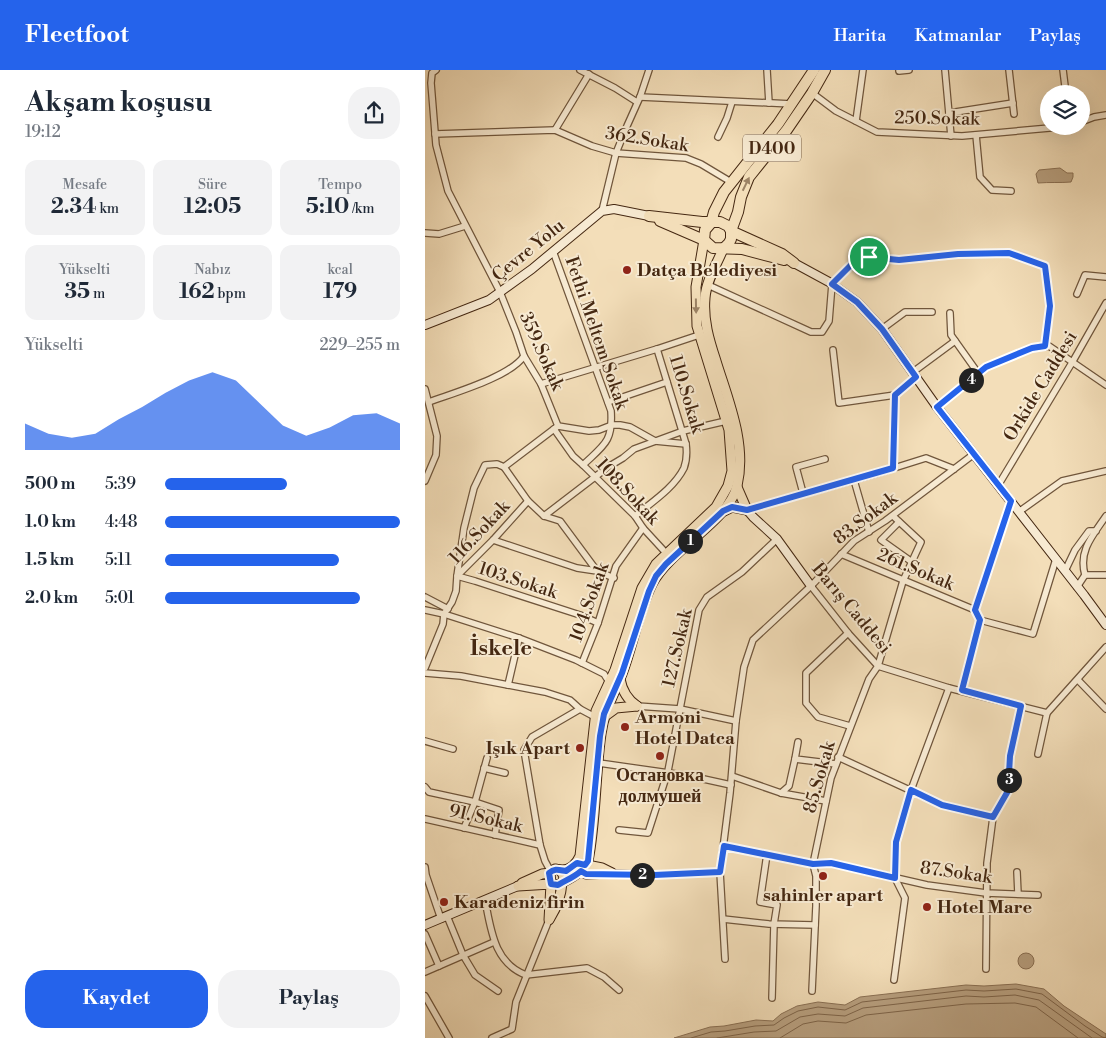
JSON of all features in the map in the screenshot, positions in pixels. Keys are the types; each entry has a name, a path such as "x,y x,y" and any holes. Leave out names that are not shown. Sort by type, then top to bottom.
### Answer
{"highway":[{"name":"D400","path":"704,240 705,230 711,223 714,212 731,182 792,104 814,70"},
{"name":"D400","path":"723,249 729,243 731,230 749,178 786,131 825,70"},
{"path":"649,216 724,223 731,230 782,254 794,263"},
{"path":"649,216 704,240 713,248 742,249 794,263"}],"main road":[{"path":"579,867 599,717 609,682 615,670 645,581 666,553 708,516 723,498 729,486 732,471 729,430 699,335 696,287 704,240"},
{"path":"518,886 558,885 570,880 590,851 599,763 599,717 620,679 649,591 656,576 666,564 723,511 737,487 741,461 737,434 705,322 707,286 723,249"},
{"path":"737,487 747,510"},
{"path":"723,511 732,507 747,510"},
{"path":"620,679 626,694 637,706"},
{"path":"599,717 616,708 637,706"},
{"path":"590,851 602,868 612,874"},
{"path":"579,867 586,874 612,874"},
{"path":"518,886 542,874 566,871 579,867 602,868"},
{"path":"549,920 556,908 564,876 553,872"},
{"path":"549,920 553,872"}],"street":[{"name":"359.Sokak","path":"436,70 432,73 431,84 435,134 448,191 500,292 524,356 541,384 556,427 573,456 583,465"},
{"path":"580,70 639,99 792,104"},
{"path":"649,70 616,153 602,211 614,208 649,216"},
{"path":"767,70 769,103"},
{"path":"856,121 863,70"},
{"path":"899,71 909,70"},
{"path":"945,70 951,136"},
{"path":"1009,70 1014,114"},
{"path":"1063,70 1065,85"},
{"path":"555,130 589,74"},
{"name":"250.Sokak","path":"812,93 836,111 877,132 951,136 1040,129"},
{"path":"718,137 732,102"},
{"path":"949,112 1013,104"},
{"path":"1090,119 1106,115"},
{"name":"362.Sokak","path":"435,134 555,130 592,146 616,153 686,158 701,164 731,182"},
{"path":"976,135 981,177 992,190 1011,192"},
{"name":"Çevre Yolu","path":"425,325 489,300 602,211"},
{"path":"425,233 439,234 465,226"},
{"name":"Fethi Meltem Sokak","path":"553,250 608,402 612,425"},
{"path":"707,286 811,332 822,332 829,321 832,284 850,266 869,257 899,260 958,254 1009,253 1045,266 1050,306 1045,346"},
{"path":"794,263 832,284 857,302 882,329 937,407 999,484 1106,625"},
{"path":"1077,294 1085,275 1106,278"},
{"name":"Orkide Caddesi","path":"999,484 1073,362 1106,303"},
{"path":"882,329 905,312 933,312"},
{"path":"949,313 951,335 979,373"},
{"path":"541,384 699,335"},
{"path":"833,350 839,403 895,395 915,374 955,341"},
{"path":"937,407 979,373 999,360 1032,348 1045,346 1049,346 1106,386"},
{"name":"110.Sokak","path":"635,516 665,491 684,468 687,457 687,444 657,349"},
{"path":"429,402 488,380 520,362 524,356"},
{"path":"608,402 667,382"},
{"path":"425,389 437,436 436,455 425,481"},
{"path":"893,468 895,395"},
{"path":"544,516 634,449 683,431 726,421"},
{"path":"504,467 556,427 589,432 612,425 630,427 655,440 687,444"},
{"name":"108.Sokak","path":"612,425 607,443 583,465 635,516 643,528 666,553"},
{"name":"83.Sokak","path":"725,959 720,872 732,776 736,721 744,667 753,640 811,586 854,541 893,516 974,454"},
{"path":"747,510 926,458 954,469"},
{"path":"803,494 796,467 825,459"},
{"path":"457,576 464,528 474,488 485,465 497,464 504,467 528,501 544,516 560,521 597,571"},
{"path":"1019,511 1062,481 1106,471"},
{"path":"854,480 869,532"},
{"name":"116.Sokak","path":"425,668 443,624 446,611 456,591 457,576 528,501"},
{"path":"962,690 980,620 975,610 1011,501"},
{"name":"Barış Caddesi","path":"747,510 777,539 848,633 878,666 949,688 1047,713"},
{"path":"893,516 899,522 881,540 912,562"},
{"path":"1077,588 1085,575 1082,565 1085,547 1106,516"},
{"name":"85.Sokak","path":"813,991 816,876 813,864 826,801 838,757 869,679 878,666 903,581 921,542 899,522"},
{"name":"104.Sokak","path":"582,663 598,624 614,578 616,566 643,528"},
{"path":"1065,570 1075,550 1089,531 1096,531"},
{"name":"127.Sokak","path":"619,830 648,833 667,773 699,610 707,597 742,572 777,539"},
{"path":"493,540 577,568 597,571 614,578"},
{"name":"261.Sokak","path":"841,554 975,610"},
{"path":"980,620 1033,634 1056,559"},
{"path":"1085,575 1106,575"},
{"name":"103.Sokak","path":"457,576 475,580 580,615 598,624"},
{"path":"425,597 446,611 582,663 604,674 609,682"},
{"path":"425,610 446,611"},
{"path":"848,633 806,673 805,704 819,717 850,726"},
{"path":"508,685 519,638"},
{"path":"1038,754 1047,713 1106,647"},
{"path":"425,673 461,676 559,696 570,700 580,709 599,717"},
{"path":"1078,680 1106,708"},
{"path":"894,980 905,898 895,878 896,842 911,790 949,688"},
{"path":"637,706 680,708 736,721"},
{"path":"986,969 987,864 993,817 1008,791 1010,756 1021,706"},
{"path":"553,872 545,861 540,845 524,750 532,737 580,709"},
{"path":"425,741 453,749"},
{"path":"781,793 789,786 798,742"},
{"path":"838,757 942,805 993,817"},
{"path":"464,828 475,802 487,758"},
{"path":"795,759 836,764"},
{"path":"599,763 690,776 731,785"},
{"path":"485,768 505,773"},
{"path":"732,776 781,793 826,801"},
{"path":"425,787 429,792 475,802 499,810 495,835"},
{"name":"91. Sokak","path":"425,819 540,845"},
{"name":"87.Sokak","path":"724,846 813,864 831,863 927,886 986,893 1038,895"},
{"path":"767,854 759,902 777,905 774,924 772,998"},
{"path":"425,867 425,875 463,955 475,975 498,991"},
{"path":"612,874 654,875 720,872"},
{"path":"1017,872 1018,894"},
{"path":"425,925 518,886"},
{"path":"485,900 494,942 506,962 517,972 526,975 587,968 604,977 619,990"},
{"path":"723,919 774,924 815,925"},
{"path":"491,1038 512,1029 516,1002 549,920"},
{"path":"425,934 439,966"},
{"path":"425,972 494,942"},
{"path":"425,996 449,1038"}],"water":[{"path":"1060,168 1067,173 1073,173 1071,182 1038,183 1036,174 1039,170"},
{"path":"1023,953 1029,953 1034,958 1032,967 1023,969 1018,964 1018,958"},
{"path":"1016,984 1044,989 1064,1006 1106,1034 1106,1038 674,1038 710,1027 756,1020 773,1021 781,1014 797,1006 818,1002 845,1005 860,997 966,985"}],"place":[{"name":"Datça Belediyesi","path":"627,270"},
{"name":"Armoni Hotel Datca","path":"625,727"},
{"name":"Işık Apart","path":"580,748"},
{"name":"Остановка долмушей","path":"660,756"},
{"name":"sahinler apart","path":"823,876"},
{"name":"Karadeniz firin","path":"444,902"},
{"name":"Hotel Mare","path":"927,907"}],"district":[{"name":"İskele","path":"501,647"}],"route":[{"path":"1009,253 1045,266 1050,306 1045,346 1032,348 999,360 986,367 937,407 1011,501 975,610 980,620 962,690 1021,706 1010,756 1008,791 993,817 942,805 911,790 896,842 895,878 831,863 813,864 724,846 720,872 654,875 586,874 581,871 570,880 563,881 558,885 551,884 549,873 553,870 566,871 577,863 585,865 588,861 599,763 600,736 604,714 622,673 652,583 660,570 723,511 732,507 747,510 893,468 895,395 916,377 882,329 857,302 832,284 850,266 869,257 899,260 958,254 1009,253"}]}
